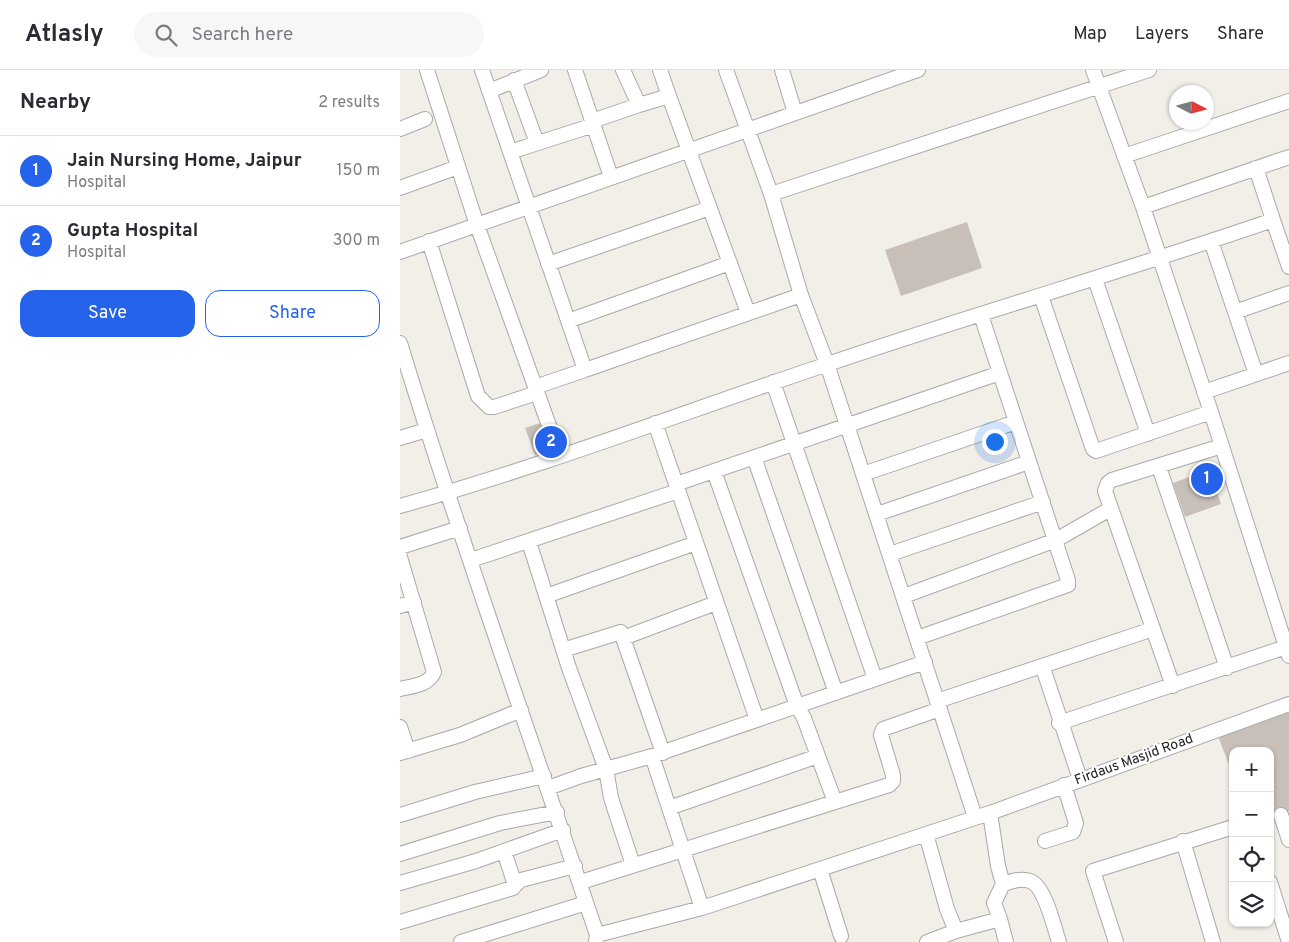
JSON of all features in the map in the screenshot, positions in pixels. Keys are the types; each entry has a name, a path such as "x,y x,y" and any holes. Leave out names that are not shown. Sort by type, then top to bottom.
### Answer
{"street":[{"path":"427,70 476,225 560,456"},
{"path":"482,70 585,370"},
{"path":"489,90 541,70"},
{"path":"575,70 611,177"},
{"path":"623,70 639,105"},
{"path":"660,70 748,313"},
{"path":"726,70 771,194 801,295 848,426 939,705 982,815 1003,884 994,902 1006,942"},
{"path":"782,70 795,113"},
{"path":"400,252 918,70"},
{"path":"1060,723 1227,668 1288,651 1143,207 1093,70"},
{"path":"771,194 1149,70"},
{"path":"514,80 537,144"},
{"path":"510,152 669,96"},
{"path":"1124,156 1289,101"},
{"path":"400,129 425,119"},
{"path":"1143,207 1289,157"},
{"path":"400,188 458,167"},
{"path":"1256,168 1289,267"},
{"path":"548,264 670,224 710,208"},
{"path":"400,506 560,456 827,364 1159,259 1273,220"},
{"path":"430,241 478,396 489,407 494,407 585,370 801,295"},
{"path":"1211,241 1256,374"},
{"path":"568,321 730,263"},
{"path":"1095,279 1148,434"},
{"path":"1235,312 1289,293"},
{"path":"1041,296 1093,449 1102,450 1211,412"},
{"path":"917,638 1068,585 1056,540 981,315"},
{"path":"400,343 405,379 427,430 449,492 521,710 581,882 596,938 702,908 926,834 1289,704"},
{"path":"1204,392 1289,363"},
{"path":"471,560 529,542 677,488 714,471 1000,373"},
{"path":"773,382 875,679"},
{"path":"864,474 1016,422"},
{"path":"655,423 757,720"},
{"path":"400,438 427,430"},
{"path":"1173,686 1105,492 1108,483 1222,446"},
{"path":"754,457 836,692"},
{"path":"876,514 1030,462"},
{"path":"1159,467 1227,668"},
{"path":"714,471 797,706 835,802"},
{"path":"890,554 1043,502"},
{"path":"904,596 1056,540 1110,509"},
{"path":"400,547 460,528"},
{"path":"529,542 564,650 606,769 611,798 633,865"},
{"path":"546,596 696,543"},
{"path":"400,557 434,672 432,678 424,683 400,689"},
{"path":"400,606 414,602"},
{"path":"623,638 716,603"},
{"path":"581,882 890,786 893,781 893,775 881,736 884,729 939,705 1153,630"},
{"path":"564,650 621,632 657,754 669,808 702,908"},
{"path":"400,814 475,792 546,782 606,769 657,754 925,662"},
{"path":"1042,668 1080,779"},
{"name":"Firdaus Masjid Road","path":"982,815 1289,704"},
{"path":"400,727 404,752 460,735 521,710"},
{"path":"669,808 818,756"},
{"path":"1046,841 1072,832 1076,823 1064,785"},
{"path":"400,854 500,823 557,812"},
{"path":"1280,815 1289,840"},
{"path":"1116,942 1093,871 1183,841 1229,828"},
{"path":"400,883 504,851 563,830"},
{"path":"926,834 953,936"},
{"path":"1183,841 1213,942"},
{"path":"504,851 515,885"},
{"path":"400,922 510,890 521,880 575,866"},
{"path":"820,869 838,940"},
{"path":"1003,884 1018,879 1030,881 1041,888 1059,942"},
{"path":"1274,894 1289,941 1282,942"},
{"path":"461,942 586,903"},
{"path":"927,942 953,936 1000,919"}],"building":[{"path":"967,222 982,268 901,296 885,250"},
{"path":"546,421 556,448 535,455 525,428"},
{"path":"1209,470 1221,504 1185,517 1173,483"},
{"path":"1289,704 1289,811 1274,815 1274,747 1229,747 1229,765 1216,731"}],"place":[{"name":"Gupta Hospital","path":"551,442"},
{"name":"Jain Nursing Home, Jaipur","path":"1207,479"}]}
